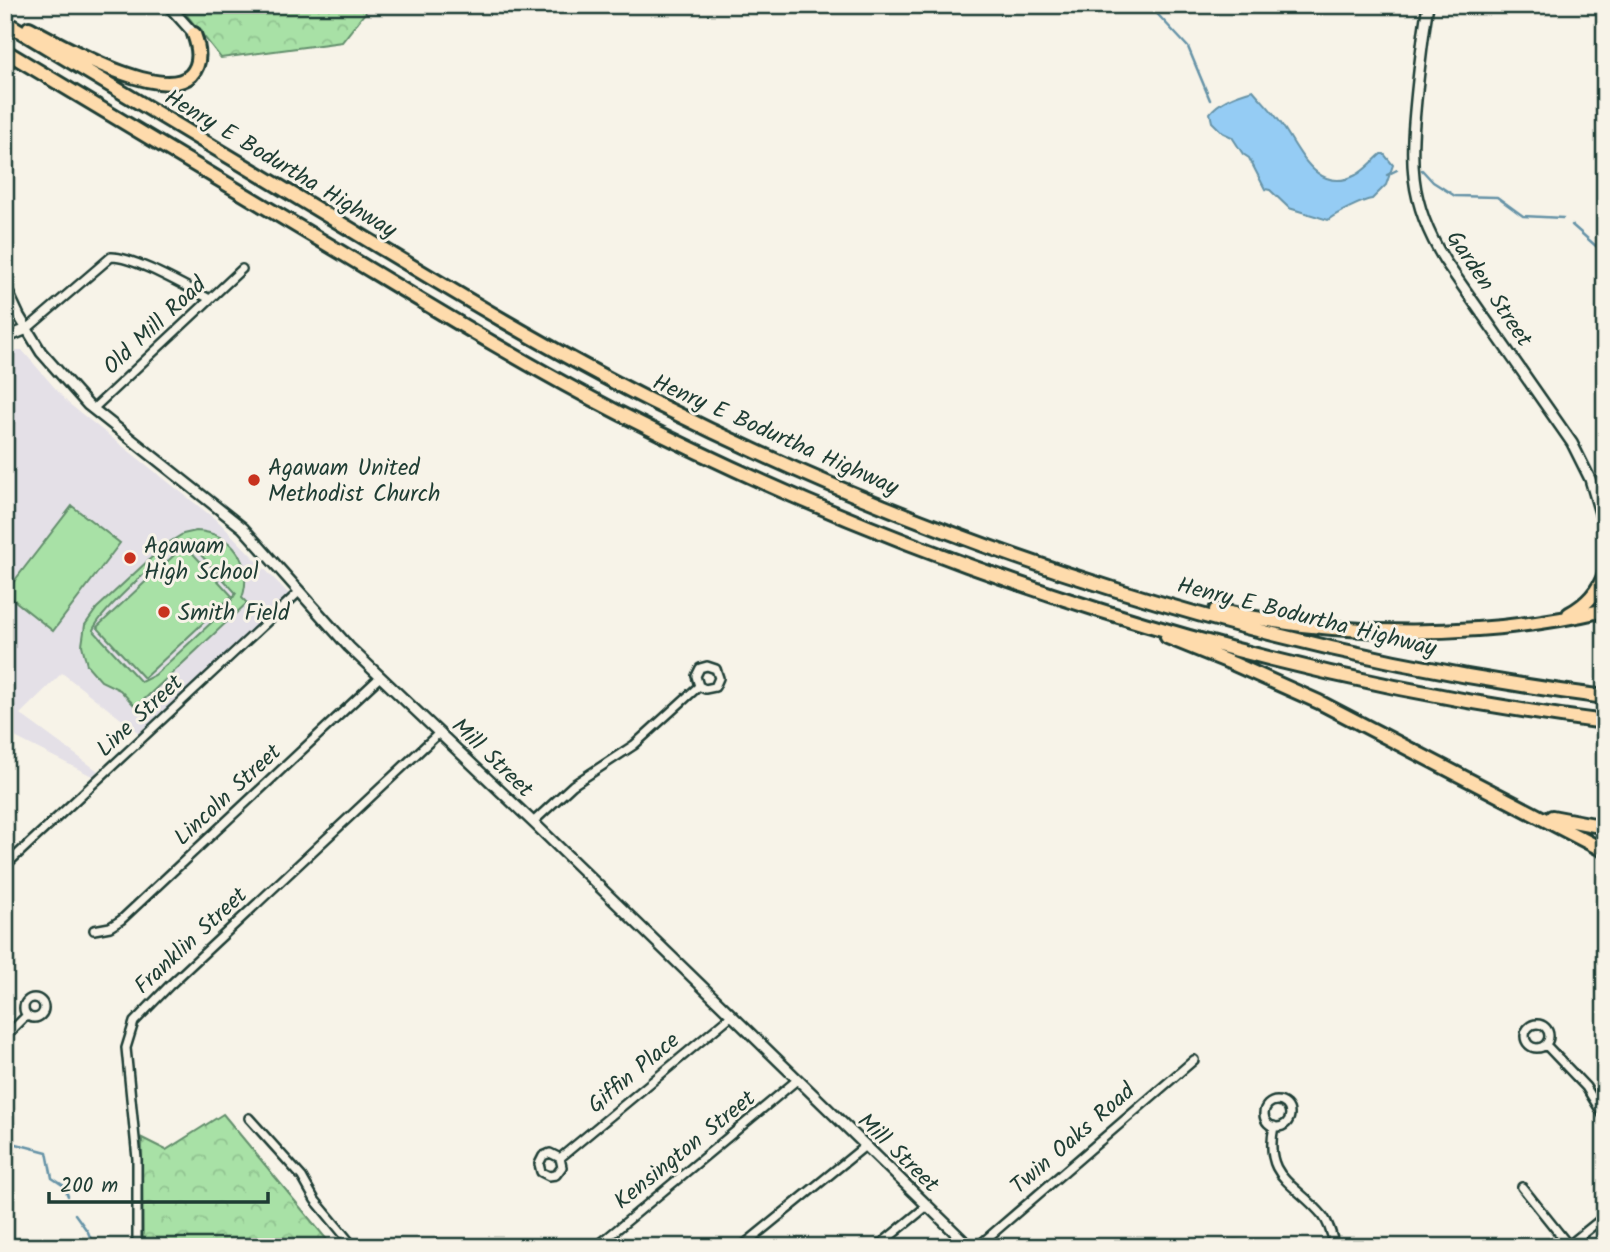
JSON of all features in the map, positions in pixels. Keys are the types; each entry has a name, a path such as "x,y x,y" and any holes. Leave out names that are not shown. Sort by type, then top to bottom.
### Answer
{"highway":[{"path":"5,15 125,74 164,84 183,81 196,67 199,52 194,34"},
{"name":"Henry E Bodurtha Highway","path":"5,22 495,316 600,375 709,430 806,474 943,530 1044,565 1199,613 1316,643 1474,676 1605,697"},
{"name":"Henry E Bodurtha Highway","path":"5,51 487,340 629,417 750,476 861,524 962,562 1194,638 1325,671 1483,703 1605,722"},
{"path":"1044,565 1216,610 1308,626 1366,630 1453,629 1545,622 1605,610"},
{"path":"1545,622 1571,614 1582,606 1597,590 1605,573"},
{"path":"1089,605 1307,696 1605,851"},
{"path":"1509,801 1554,818 1605,827"}],"street":[{"path":"168,5 194,34"},
{"name":"Garden Street","path":"1428,5 1412,143 1414,180 1420,210 1445,261 1572,443 1590,479 1605,530"},
{"path":"5,338 27,329 111,257 136,263 210,299"},
{"name":"Old Mill Road","path":"93,409 242,269"},
{"name":"Mill Street","path":"5,286 27,329 53,367 93,409 242,527 336,635 533,822 970,1247"},
{"name":"Line Street","path":"5,866 299,592"},
{"name":"Lincoln Street","path":"94,930 110,927 121,920 380,677"},
{"path":"533,822 573,785 634,745 699,685"},
{"name":"Franklin Street","path":"136,1247 137,1158 126,1059 131,1025 169,986 439,733"},
{"path":"5,1037 27,1015"},
{"name":"Giffin Place","path":"560,1158 731,1016"},
{"path":"1546,1045 1591,1094 1605,1118"},
{"name":"Twin Oaks Road","path":"977,1247 1194,1060"},
{"name":"Kensington Street","path":"596,1247 797,1080"},
{"path":"249,1118 302,1177 315,1200 354,1247"},
{"path":"1273,1126 1270,1152 1276,1168 1325,1218 1335,1247"},
{"path":"741,1247 865,1146"},
{"path":"1522,1187 1569,1246 1605,1216"},
{"path":"877,1247 927,1206"},
{"path":"1222,1247 1235,1244 1248,1247"}],"shaded area":[{"name":"Agawam High School","path":"5,350 22,350 68,403 220,523 289,594 139,733 62,673 20,714 98,771 92,776 5,732"}],"green space":[{"path":"179,5 371,5 342,42 221,58"},
{"path":"72,506 120,543 53,631 5,593"},
{"path":"196,531 209,533 230,544 242,562 245,585 242,598 247,603 136,707 120,690 101,681 87,665 82,645 85,625 97,608 165,545 183,534","holes":["188,541 236,593 226,609 155,675 141,682 93,630 136,581 166,555"]},
{"name":"Smith Field","path":"185,545 232,596 144,678 97,627"},
{"path":"223,1114 333,1247 143,1247 142,1138 166,1150"}],"water":[{"path":"1253,90 1277,118 1304,159 1321,175 1343,180 1356,175 1384,154 1393,165 1386,185 1372,199 1328,220 1289,208 1270,190 1265,189 1249,158 1243,154 1232,137 1223,133 1212,122 1210,113 1219,104"}],"waterway":[{"path":"1149,5 1188,47 1210,100"},
{"path":"1387,175 1397,170"},
{"path":"1422,170 1433,182 1455,196 1497,197 1523,216 1563,218"},
{"path":"1572,225 1605,254"},
{"path":"5,1141 47,1152 52,1178 64,1186 68,1196"},
{"path":"75,1214 88,1232 94,1247"}],"place":[{"name":"Agawam United Methodist Church","path":"254,480"},
{"name":"Agawam High School","path":"130,558"},
{"name":"Smith Field","path":"164,612"}]}
